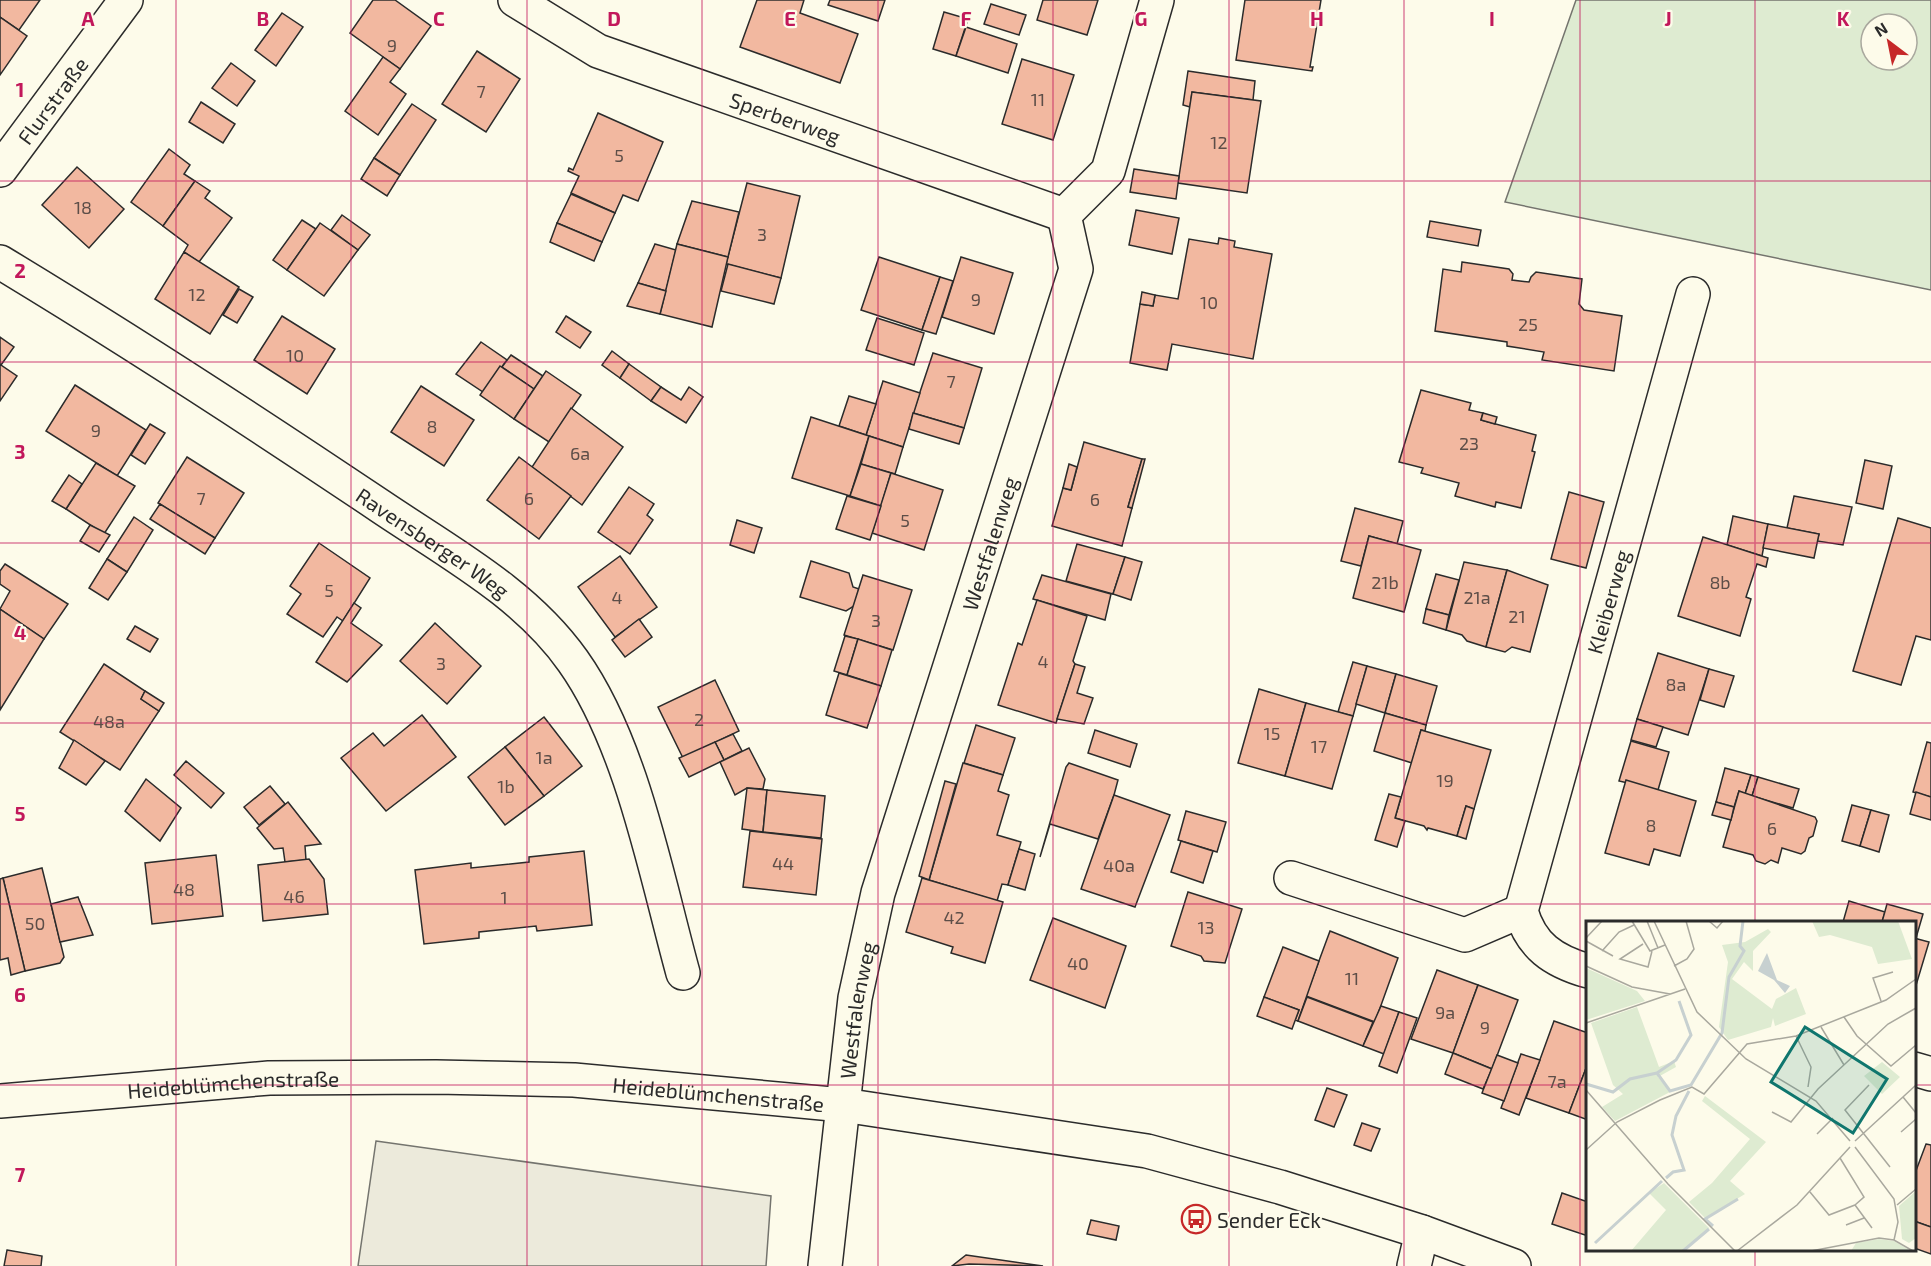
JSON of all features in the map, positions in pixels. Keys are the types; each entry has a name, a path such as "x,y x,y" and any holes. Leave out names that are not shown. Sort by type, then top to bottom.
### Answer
{"street":[{"name":"Flurstraße","path":"0,170 126,0"},
{"name":"Sperberweg","path":"515,0 598,51 1064,215"},
{"path":"1064,215 1108,171 1156,0"},
{"name":"Westfalenweg","path":"825,1266 855,998 878,893 1076,269 1064,215"},
{"name":"Ravensberger Weg","path":"0,262 324,468 516,598 573,661 606,720 631,786 683,973"},
{"name":"Kleiberweg","path":"1521,911 1693,294"},
{"path":"1291,878 1465,934 1521,911 1527,932 1549,954 1586,971"},
{"path":"1916,1070 1931,1074"},
{"name":"Heideblümchenstraße","path":"0,1101 269,1078 436,1077 574,1080 843,1105 1147,1151 1280,1187 1422,1232 1514,1266"},
{"path":"1414,1266 1422,1232"}],"green space":[{"path":"1576,0 1931,0 1931,290 1505,202"}],"shaded area":[{"path":"376,1141 771,1196 766,1266 358,1266"}],"building":[{"path":"0,0 40,0 19,30 0,17"},
{"path":"373,0 395,0 431,26 400,69 350,33"},
{"path":"757,0 804,0 800,13 858,34 840,83 740,47"},
{"path":"830,0 885,0 878,21 828,5"},
{"path":"1043,0 1098,0 1087,35 1037,20"},
{"path":"1245,0 1321,0 1310,67 1313,67 1312,71 1236,60"},
{"path":"991,4 1026,15 1019,35 984,24"},
{"path":"944,12 968,19 956,56 933,49"},
{"path":"282,13 303,27 276,66 255,50"},
{"path":"0,17 27,36 0,75"},
{"path":"966,27 1017,44 1008,73 956,56"},
{"path":"477,51 520,79 486,132 442,104"},
{"path":"383,57 400,69 390,82 406,94 378,135 345,111"},
{"path":"1022,59 1074,75 1053,140 1002,124"},
{"path":"231,63 255,81 237,106 212,88"},
{"path":"1188,71 1255,81 1253,100 1192,92 1190,107 1183,105"},
{"path":"1192,92 1261,101 1247,193 1178,183"},
{"path":"201,102 235,124 223,143 189,122"},
{"path":"412,104 436,120 400,175 374,158"},
{"path":"598,113 663,142 638,201 623,195 615,213 571,193 579,176 568,171 569,168 573,170"},
{"path":"169,149 190,165 184,174 195,181 163,226 131,202"},
{"path":"374,158 400,175 387,196 361,179"},
{"path":"77,167 124,209 89,248 42,205"},
{"path":"1134,169 1179,176 1176,199 1130,192"},
{"path":"195,181 210,191 205,198 232,218 199,262 184,252 188,245 163,226"},
{"path":"747,183 800,196 781,278 726,264"},
{"path":"571,194 615,213 602,242 557,223"},
{"path":"692,201 739,212 728,257 677,244"},
{"path":"1136,210 1179,218 1172,254 1129,245"},
{"path":"342,215 370,235 358,250 331,230"},
{"path":"302,220 316,229 287,270 273,260"},
{"path":"1430,221 1481,230 1478,246 1427,237"},
{"path":"320,223 358,250 324,296 287,270"},
{"path":"557,223 602,242 594,261 550,242"},
{"path":"1219,238 1235,241 1234,247 1272,254 1253,359 1172,344 1167,370 1130,363 1140,304 1153,306 1155,295 1178,299 1189,239 1218,244"},
{"path":"655,244 676,250 666,291 638,283"},
{"path":"677,244 728,257 712,327 660,314"},
{"path":"184,252 239,287 210,334 155,299"},
{"path":"879,257 940,277 922,330 861,310"},
{"path":"961,257 1013,273 994,334 942,317"},
{"path":"1462,262 1509,269 1513,274 1512,280 1529,282 1536,272 1582,279 1579,304 1584,310 1622,316 1614,371 1542,360 1544,352 1507,346 1507,342 1435,331 1443,269 1461,272"},
{"path":"728,264 781,278 774,304 721,291"},
{"path":"940,277 953,281 936,334 922,330"},
{"path":"638,283 666,291 660,314 627,306"},
{"path":"239,289 253,297 237,323 223,315"},
{"path":"1142,292 1155,295 1153,306 1140,304"},
{"path":"282,316 335,349 307,394 254,360"},
{"path":"566,316 591,332 580,348 556,332"},
{"path":"877,318 924,333 914,365 866,350"},
{"path":"0,337 14,347 1,365 17,376 0,401"},
{"path":"481,342 507,360 483,392 456,374"},
{"path":"612,351 629,364 620,378 602,365"},
{"path":"933,353 982,368 964,428 913,413"},
{"path":"511,355 543,376 534,389 502,367"},
{"path":"629,364 661,387 651,401 620,378"},
{"path":"500,366 534,389 514,419 480,395"},
{"path":"546,371 581,395 549,442 514,419"},
{"path":"883,381 920,393 903,447 866,435"},
{"path":"75,385 146,430 117,476 46,431"},
{"path":"421,386 474,420 444,466 391,432"},
{"path":"661,387 681,400 689,387 703,397 686,423 651,401"},
{"path":"1421,390 1471,403 1469,410 1483,413 1481,420 1536,435 1532,451 1535,452 1521,508 1496,502 1495,507 1455,496 1459,483 1421,473 1423,468 1399,462"},
{"path":"849,396 876,404 866,435 839,426"},
{"path":"571,408 623,447 582,505 532,467"},
{"path":"913,413 964,428 959,444 909,429"},
{"path":"1483,413 1497,417 1495,424 1481,420"},
{"path":"811,417 869,436 850,496 792,478"},
{"path":"150,424 165,433 145,464 131,455"},
{"path":"869,436 903,447 895,474 861,464"},
{"path":"1084,442 1142,459 1128,507 1132,508 1122,546 1052,526 1063,488 1071,490"},
{"path":"187,457 244,493 215,538 158,503"},
{"path":"519,457 571,496 539,539 487,500"},
{"path":"1142,459 1145,459 1132,508 1128,507"},
{"path":"1865,460 1892,466 1883,509 1856,503"},
{"path":"96,463 135,486 104,534 66,509"},
{"path":"861,464 891,473 881,506 850,496"},
{"path":"1069,464 1077,467 1071,490 1063,488"},
{"path":"891,473 943,490 924,550 872,533"},
{"path":"69,475 82,484 66,509 52,501"},
{"path":"629,487 654,504 647,515 653,520 630,554 598,532"},
{"path":"1569,492 1604,502 1586,568 1551,559"},
{"path":"847,496 881,506 870,540 836,529"},
{"path":"1794,496 1852,507 1843,545 1817,541 1819,534 1787,528"},
{"path":"160,504 215,538 205,554 150,519"},
{"path":"1355,508 1403,521 1397,544 1369,536 1361,566 1341,561"},
{"path":"1733,516 1768,524 1762,556 1727,545"},
{"path":"134,517 153,530 127,572 107,559"},
{"path":"1898,518 1931,528 1931,640 1916,636 1901,685 1853,671"},
{"path":"737,520 762,528 754,553 730,545"},
{"path":"1768,524 1819,534 1814,558 1763,548"},
{"path":"90,525 110,535 99,552 80,541"},
{"path":"1369,536 1421,550 1404,612 1353,598"},
{"path":"1703,537 1768,558 1766,567 1757,564 1746,597 1751,599 1740,636 1678,616"},
{"path":"319,543 370,578 343,621 337,617 323,637 287,614 301,594 290,586"},
{"path":"1077,544 1125,557 1113,594 1066,581"},
{"path":"620,556 657,607 615,637 578,587"},
{"path":"1125,557 1142,562 1131,600 1113,594"},
{"path":"107,559 127,572 108,600 89,588"},
{"path":"811,561 849,573 853,587 859,589 854,606 846,611 800,597"},
{"path":"1464,562 1507,570 1486,647 1467,641 1462,635 1446,630"},
{"path":"5,564 68,604 44,639 0,609 10,591 0,584 0,571"},
{"path":"1507,570 1548,585 1530,652 1512,647 1505,652 1486,647"},
{"path":"1436,574 1459,580 1449,615 1426,609"},
{"path":"863,575 912,590 893,650 844,635"},
{"path":"1042,575 1111,594 1105,620 1033,599"},
{"path":"1037,600 1087,616 1073,661 1075,664 1056,723 998,705 1018,643 1022,645"},
{"path":"354,603 361,608 351,623 382,645 347,682 316,662"},
{"path":"0,609 44,639 0,710"},
{"path":"1426,609 1449,615 1446,630 1423,623"},
{"path":"639,619 652,637 625,657 612,640"},
{"path":"435,623 481,666 447,704 400,661"},
{"path":"135,626 158,639 150,652 127,639"},
{"path":"845,636 858,639 847,675 834,671"},
{"path":"858,639 892,650 881,686 847,675"},
{"path":"1658,653 1709,669 1688,735 1637,719"},
{"path":"1353,662 1367,666 1353,716 1338,712"},
{"path":"104,664 145,691 141,699 159,711 120,770 60,732"},
{"path":"1075,664 1085,667 1077,693 1093,698 1084,724 1057,719"},
{"path":"1367,666 1396,674 1385,713 1356,704"},
{"path":"1709,669 1734,676 1724,707 1700,700"},
{"path":"839,673 881,686 867,728 826,715"},
{"path":"1396,674 1437,686 1426,725 1385,713"},
{"path":"715,680 739,731 683,758 658,707"},
{"path":"1259,689 1306,703 1285,776 1238,763"},
{"path":"145,691 164,703 159,711 141,699"},
{"path":"1306,703 1353,716 1332,789 1285,776"},
{"path":"1385,713 1426,725 1425,731 1421,730 1412,763 1374,751"},
{"path":"422,715 456,757 386,811 341,758 373,733 384,746"},
{"path":"544,717 582,766 544,796 505,747"},
{"path":"1637,719 1663,727 1656,747 1631,740"},
{"path":"976,725 1015,738 1003,775 964,763"},
{"path":"1095,730 1137,744 1130,767 1088,753"},
{"path":"1421,730 1491,750 1474,809 1466,806 1457,836 1428,828 1427,830 1424,826 1395,818"},
{"path":"733,734 742,751 724,760 715,742"},
{"path":"74,740 105,761 86,785 59,768"},
{"path":"1631,741 1669,752 1658,790 1619,781"},
{"path":"715,742 724,760 689,777 679,758"},
{"path":"1927,742 1931,743 1931,797 1913,792"},
{"path":"505,747 544,796 505,825 468,777"},
{"path":"749,748 765,779 763,789 747,788 735,795 720,762"},
{"path":"186,761 224,793 211,808 174,775"},
{"path":"963,763 1003,775 998,791 1009,795 997,835 1021,842 1008,885 1002,884 997,901 929,880"},
{"path":"1069,763 1118,780 1114,795 1098,839 1050,824 1040,857 1066,767"},
{"path":"1725,768 1751,775 1745,794 1739,791 1734,807 1716,802"},
{"path":"1751,775 1758,777 1752,796 1745,794"},
{"path":"1758,777 1799,789 1793,808 1752,796"},
{"path":"146,779 181,808 160,841 125,811"},
{"path":"1626,780 1696,801 1680,856 1654,849 1649,865 1605,853"},
{"path":"945,781 956,784 929,880 919,876"},
{"path":"270,786 285,804 259,825 244,807"},
{"path":"747,788 767,790 763,832 742,829"},
{"path":"767,790 825,796 821,838 763,832"},
{"path":"1739,791 1815,817 1817,821 1813,836 1809,838 1805,851 1801,854 1782,848 1778,863 1771,860 1765,864 1756,861 1753,855 1723,847"},
{"path":"1916,792 1931,797 1931,820 1910,814"},
{"path":"1389,794 1401,797 1395,818 1405,821 1397,847 1375,840"},
{"path":"1114,795 1170,815 1135,907 1081,889"},
{"path":"288,802 321,844 305,846 306,860 285,862 283,848 274,849 257,828"},
{"path":"1716,802 1734,807 1731,820 1712,815"},
{"path":"1852,805 1871,810 1860,846 1842,841"},
{"path":"1466,806 1474,809 1466,839 1457,836"},
{"path":"1871,810 1889,815 1879,852 1860,846"},
{"path":"1186,811 1226,822 1217,852 1178,840"},
{"path":"750,831 822,839 816,895 743,887"},
{"path":"1181,841 1213,851 1203,883 1171,872"},
{"path":"1019,849 1035,854 1025,890 1008,885"},
{"path":"584,851 592,925 537,931 536,926 479,932 479,938 424,944 415,870 471,863 471,868 529,862 529,857"},
{"path":"216,855 223,916 152,924 145,863"},
{"path":"309,859 324,879 328,914 263,921 258,865"},
{"path":"42,868 64,957 60,963 25,971 3,878"},
{"path":"3,878 25,971 11,975 8,958 0,960 0,879"},
{"path":"922,878 1003,902 985,963 951,953 953,947 906,932"},
{"path":"1188,892 1242,909 1225,963 1204,961 1201,956 1171,946"},
{"path":"78,897 93,935 60,942 51,904"},
{"path":"1849,901 1885,912 1882,921 1843,921"},
{"path":"1887,904 1923,914 1916,938 1916,921 1882,921"},
{"path":"1053,918 1126,946 1105,1008 1030,980"},
{"path":"1330,931 1398,958 1375,1022 1306,996"},
{"path":"1916,939 1929,942 1916,985"},
{"path":"1283,947 1319,961 1298,1021 1295,1020 1299,1010 1264,997"},
{"path":"1437,970 1478,985 1453,1053 1411,1039"},
{"path":"1478,985 1518,1000 1492,1069 1453,1053"},
{"path":"1264,997 1299,1010 1292,1029 1257,1016"},
{"path":"1307,997 1373,1022 1363,1046 1298,1021"},
{"path":"1381,1006 1399,1012 1384,1054 1363,1046"},
{"path":"1399,1012 1417,1018 1397,1073 1379,1066"},
{"path":"1554,1021 1586,1032 1586,1068 1569,1113 1526,1098"},
{"path":"1453,1053 1492,1069 1483,1089 1445,1074"},
{"path":"1521,1054 1540,1060 1519,1115 1501,1108"},
{"path":"1497,1055 1518,1063 1504,1101 1482,1093"},
{"path":"1586,1068 1586,1119 1569,1113"},
{"path":"1327,1088 1347,1095 1334,1127 1315,1120"},
{"path":"1362,1123 1380,1129 1371,1151 1354,1145"},
{"path":"1926,1144 1931,1145 1931,1227 1916,1222 1916,1171"},
{"path":"1562,1193 1586,1201 1586,1235 1552,1224"},
{"path":"1091,1220 1119,1226 1116,1240 1087,1234"},
{"path":"1916,1222 1931,1227 1931,1254 1916,1249"},
{"path":"7,1250 42,1256 41,1266 4,1266"},
{"path":"966,1255 1043,1266 969,1264 952,1266"}],"place":[{"name":"Sender Eck","path":"1196,1219"}]}
